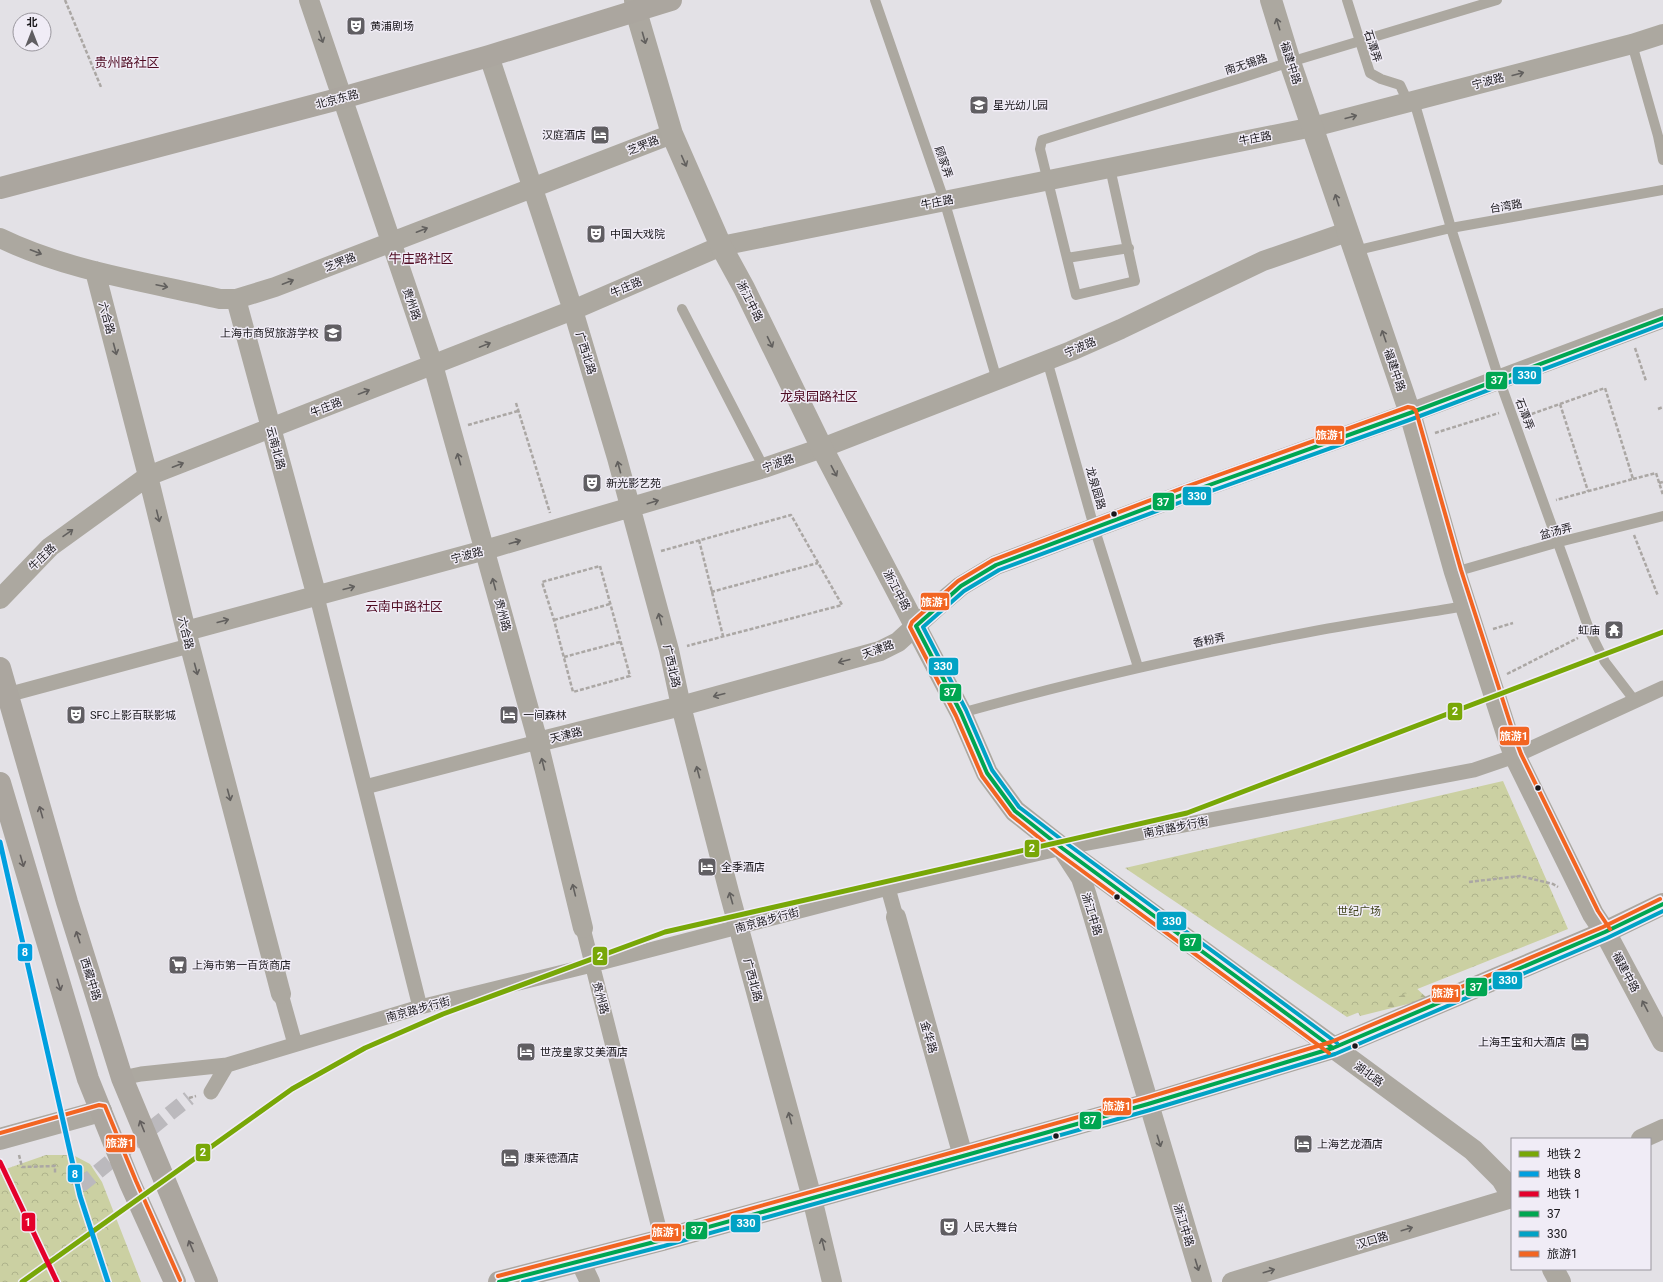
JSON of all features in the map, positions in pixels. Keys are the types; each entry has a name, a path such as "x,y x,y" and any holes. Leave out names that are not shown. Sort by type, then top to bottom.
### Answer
{"main road":[{"name":"北京东路","path":"0,188 342,98 489,56 635,6 671,0"},
{"name":"西藏中路","path":"0,668 67,902 122,1078 207,1282"},
{"path":"0,783 85,1072 130,1183 175,1282"},
{"path":"499,1282 662,1240 963,1156 1148,1104 1333,1048 1605,932 1663,904"}],"street":[{"name":"贵州路","path":"309,0 433,365 538,742 592,965 662,1240"},
{"name":"福建中路","path":"1271,0 1290,62 1410,413 1466,606 1515,756 1593,914 1605,932 1663,1041"},
{"name":"浙江中路","path":"635,6 672,134 721,246 744,288 822,448 961,713 987,773 1015,811 1062,848 1078,873 1083,884 1202,1282"},
{"name":"宁波路","path":"1313,127 1632,44 1663,34"},
{"name":"广西北路","path":"489,56 573,310 631,508 669,650 681,706 812,1198 832,1282"},
{"name":"牛庄路","path":"0,599 50,546 148,476 573,310 721,246 1313,127"},
{"name":"芝罘路","path":"0,238 52,258 95,271 220,299 236,299 275,286 672,134"},
{"name":"宁波路","path":"188,639 317,596 555,530 764,468 822,448 1121,330 1263,261 1351,242"},
{"name":"六合路","path":"95,271 188,639 281,994"},
{"name":"云南北路","path":"236,299 317,596"},
{"name":"天津路","path":"538,742 681,706 880,651 898,642 961,586 996,565 1283,457 1410,413 1663,318"},
{"path":"317,596 420,1007"},
{"path":"7,694 188,639"},
{"name":"南京路步行街","path":"122,1078 141,1074 227,1065 420,1007 592,965 888,888 1062,848 1474,770 1515,756 1663,688"},
{"path":"365,787 538,742"},
{"name":"湖北路","path":"1062,848 1473,1150 1502,1179 1511,1195"},
{"path":"888,888 896,917"},
{"name":"金华路","path":"896,917 963,1156"},
{"path":"281,994 295,1044"},
{"path":"211,1092 227,1065"},
{"path":"0,1139 101,1111"},
{"path":"1643,1138 1663,1129"},
{"name":"汉口路","path":"1232,1282 1511,1197"},
{"path":"580,1261 590,1282"},
{"path":"1554,1270 1560,1282"}],"lane":[{"name":"顾家弄","path":"876,0 944,200 997,380"},
{"name":"石潭弄","path":"1347,0 1370,73 1381,79 1400,85 1411,101 1499,380 1545,503 1590,632 1605,662 1634,701"},
{"name":"南无锡路","path":"1048,180 1040,149 1042,140 1290,62 1497,0"},
{"path":"1632,44 1658,136 1663,160"},
{"path":"1048,180 1076,295 1135,282 1129,248 1110,168"},
{"name":"台湾路","path":"1351,242 1451,228 1663,190"},
{"path":"1066,258 1129,248"},
{"path":"682,309 764,468"},
{"name":"龙泉园路","path":"1047,360 1094,527 1138,667"},
{"name":"盆汤弄","path":"1456,572 1559,542 1663,516"},
{"name":"香粉弄","path":"961,713 1138,667 1321,630 1466,606"}],"path":[{"path":"65,0 101,87"},
{"path":"1629,331 1646,381"},
{"path":"1514,420 1605,388 1633,479"},
{"path":"516,403 555,530"},
{"path":"1560,404 1588,491"},
{"path":"1658,409 1663,407"},
{"path":"1417,439 1510,409"},
{"path":"451,431 518,411"},
{"path":"1545,503 1656,473 1663,495"},
{"path":"1659,483 1663,482"},
{"path":"644,556 791,514 842,605 669,650"},
{"path":"1630,524 1658,596"},
{"path":"699,540 723,636"},
{"path":"711,592 818,563"},
{"path":"600,566 630,676 573,692 554,620 542,582 600,566"},
{"path":"554,620 610,604"},
{"path":"1491,682 1590,632"},
{"path":"564,657 620,642"},
{"path":"1469,882 1520,876 1553,884 1559,888"},
{"path":"19,1155 22,1167 55,1166 55,1173"}],"green space":[{"name":"世纪广场","path":"1503,781 1568,929 1347,1017 1125,868"},
{"path":"1413,985 1428,999 1360,1016 1353,1001"},
{"path":"46,1155 73,1155 90,1164 102,1182 141,1282 0,1282 0,1171"}],"tunnel":[{"path":"80,1186 189,1098"}],"metro line":[{"name":"2","path":"22,1282 292,1089 365,1048 443,1014 665,932 1187,813 1663,632"},
{"name":"8","path":"0,842 80,1196 108,1282"},
{"name":"1","path":"0,1162 57,1282"}],"transit line":[{"name":"37","path":"1333,1048 1062,848 1015,811 987,773 961,713 916,626 961,586 996,565 1187,493 1410,413 1663,318"},
{"name":"330","path":"1337,1043 1019,807 992,770 966,710 923,627 964,591 999,570 1189,499 1412,419 1663,324"},
{"name":"旅游1","path":"1329,1053 1058,853 1011,815 982,776 956,716 910,627 912,622 958,581 993,560 1185,487 1408,407 1413,408 1416,411 1461,570 1521,754 1598,911 1610,929"},
{"name":"旅游1","path":"498,1276 660,1234 961,1150 1146,1098 1331,1042 1603,927 1660,899"},
{"name":"37","path":"499,1282 662,1240 963,1156 1148,1104 1333,1048 1605,932 1663,904"},
{"name":"330","path":"523,1282 664,1246 1150,1110 1335,1054 1607,938 1663,911"},
{"name":"旅游1","path":"0,1133 99,1105 105,1106 136,1181 180,1280"}],"place":[{"name":"黄浦剧场","path":"356,26"},
{"name":"星光幼儿园","path":"979,105"},
{"name":"汉庭酒店","path":"600,135"},
{"name":"中国大戏院","path":"596,234"},
{"name":"上海市商贸旅游学校","path":"333,333"},
{"name":"新光影艺苑","path":"592,483"},
{"name":"虹庙","path":"1614,630"},
{"name":"SFC上影百联影城","path":"76,715"},
{"name":"一间森林","path":"509,715"},
{"name":"全季酒店","path":"707,867"},
{"name":"上海市第一百货商店","path":"178,965"},
{"name":"上海王宝和大酒店","path":"1580,1042"},
{"name":"世茂皇家艾美酒店","path":"526,1052"},
{"name":"上海艺龙酒店","path":"1303,1144"},
{"name":"康莱德酒店","path":"510,1158"},
{"name":"人民大舞台","path":"949,1227"}],"district":[{"name":"贵州路社区","path":"127,62"},
{"name":"牛庄路社区","path":"421,258"},
{"name":"龙泉园路社区","path":"819,396"},
{"name":"云南中路社区","path":"404,606"}]}
